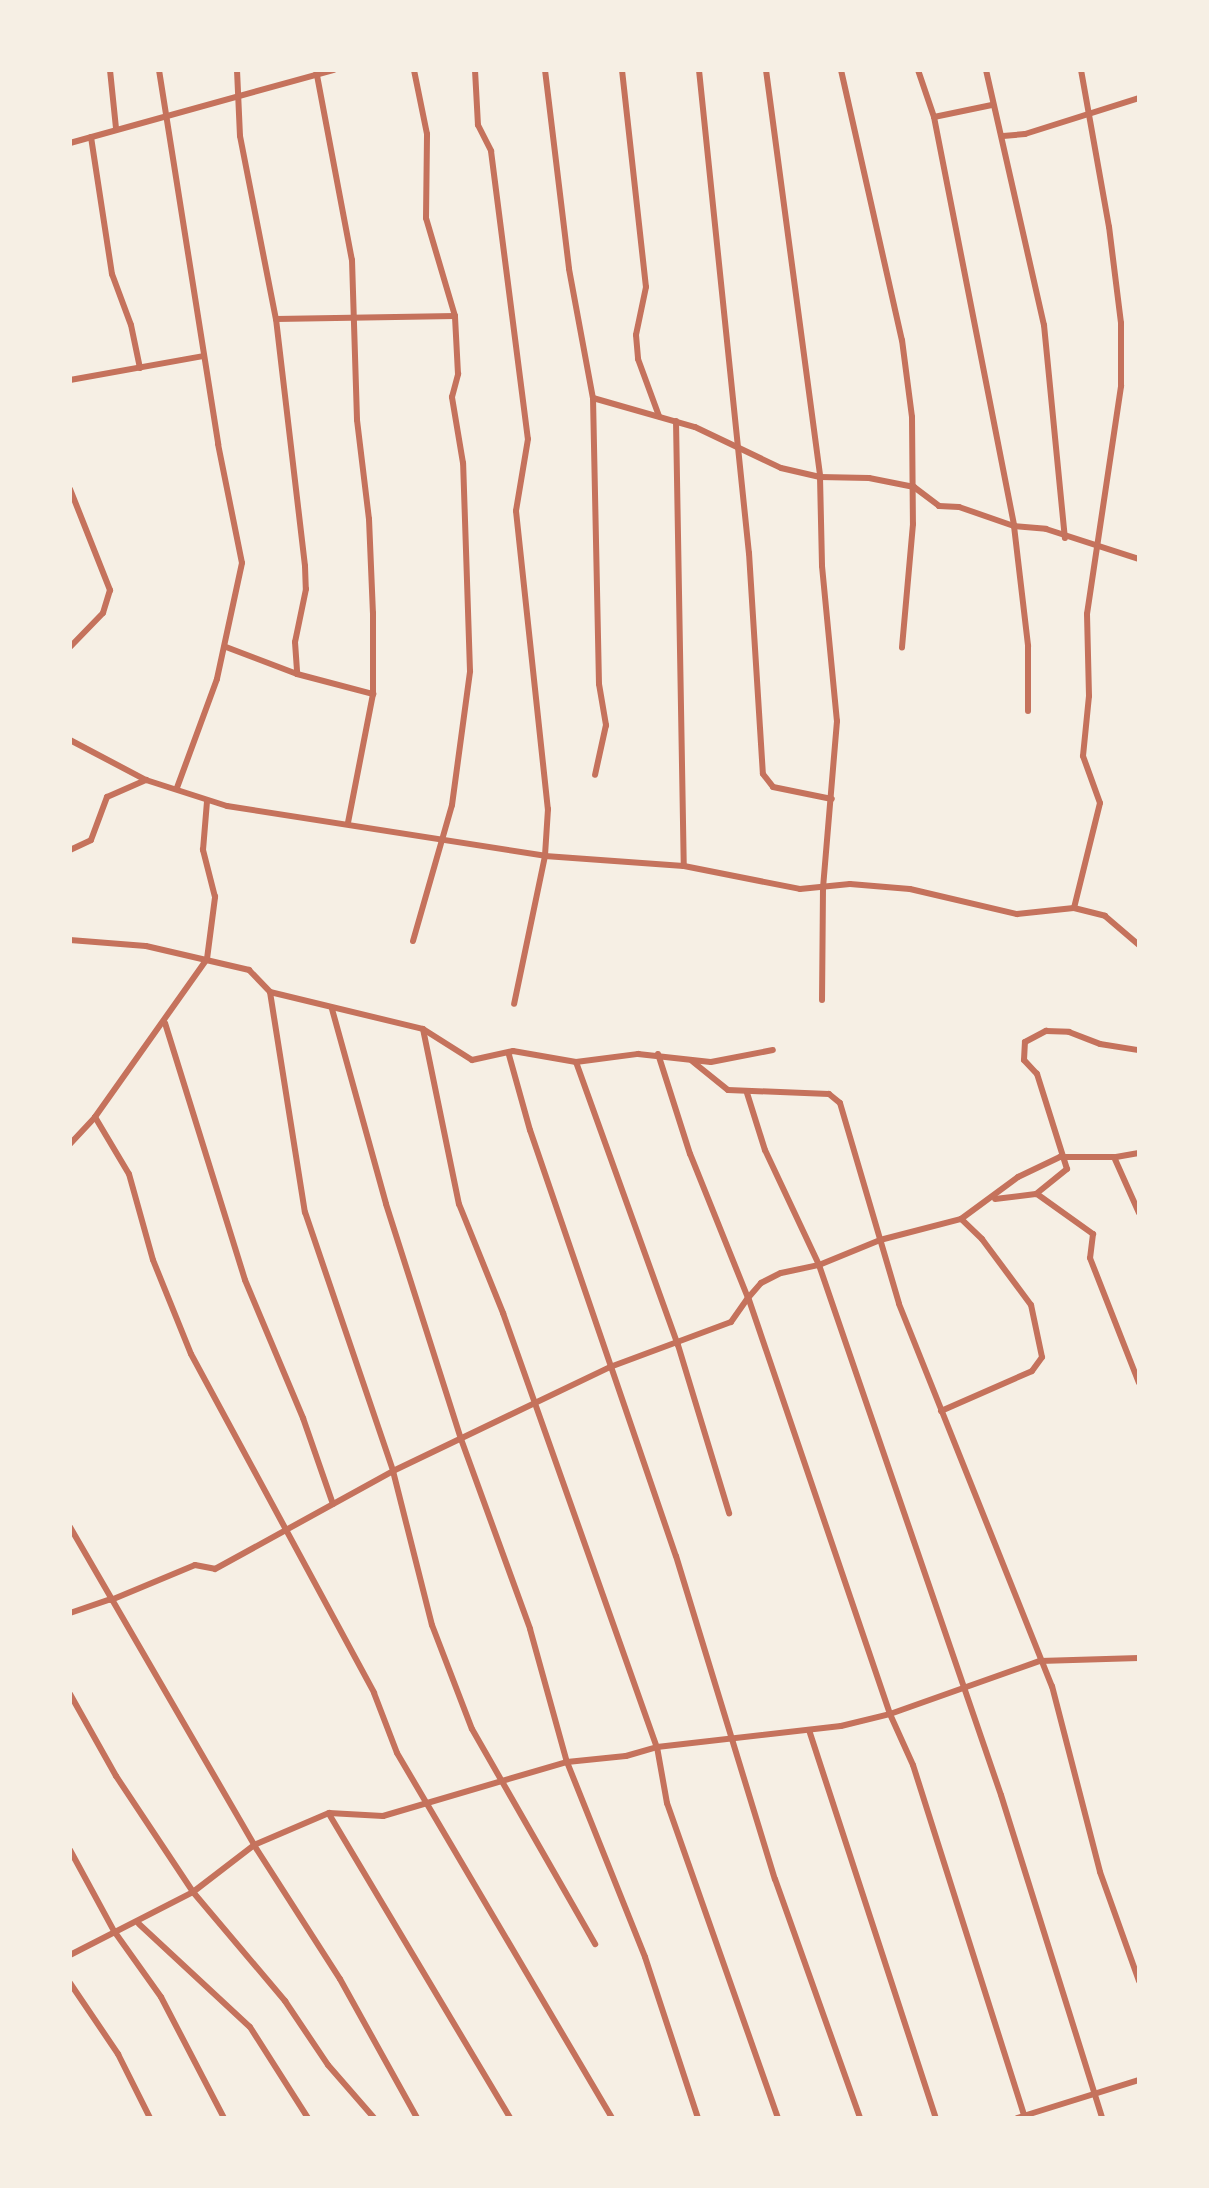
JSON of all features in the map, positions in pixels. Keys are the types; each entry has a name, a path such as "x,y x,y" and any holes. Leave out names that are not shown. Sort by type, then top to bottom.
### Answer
{"street":[{"path":"110,70 116,128"},
{"path":"159,70 204,356 242,563 226,647 178,788"},
{"path":"238,70 240,136 276,320 305,566 306,589 295,642 297,674"},
{"path":"70,143 241,92 334,70"},
{"path":"413,941 456,780 470,671 463,463 452,397 458,374 455,316 426,218 427,134 414,70"},
{"path":"475,70 478,125 491,151 528,440 516,511 545,762 545,856 514,1004"},
{"path":"545,70 569,268 593,398 599,684 606,725 595,775"},
{"path":"622,70 631,122 633,190 646,287 636,335 638,358 659,416"},
{"path":"698,70 738,446 764,781 773,788 832,799"},
{"path":"766,70 820,477 822,566 838,721 823,888 822,1000"},
{"path":"841,70 902,340 914,487 902,648"},
{"path":"918,70 934,118 1014,526 1028,646 1028,711"},
{"path":"986,70 1044,325 1066,538"},
{"path":"1074,908 1100,803 1083,756 1090,696 1086,632 1094,545 1121,386 1121,323 1092,114 1080,70"},
{"path":"316,73 352,260 357,420 369,519 373,694 348,823"},
{"path":"1003,136 1025,134 1139,98"},
{"path":"934,118 992,105"},
{"path":"91,138 112,274 131,325 140,368"},
{"path":"276,320 455,316"},
{"path":"70,380 204,356"},
{"path":"593,398 676,421 782,468 820,477 869,478 914,487 939,506 959,506 1014,526 1046,529 1139,559"},
{"path":"676,421 684,866"},
{"path":"70,489 110,590 102,613 70,646"},
{"path":"226,647 297,674 373,694"},
{"path":"70,740 146,780 178,788 206,801 545,856 684,866 800,889 850,884 910,889 1017,914 1074,908 1106,916 1139,945"},
{"path":"70,850 91,840 106,797 146,780"},
{"path":"70,1144 95,1118 165,1023 206,959 215,897 203,850 206,801"},
{"path":"70,940 146,946 249,970 270,992 423,1029 464,1058 513,1052 576,1062 621,1054 658,1054 711,1062 773,1050"},
{"path":"270,992 305,1212 393,1471 432,1626 452,1682 595,1944"},
{"path":"332,1008 386,1204 461,1438 530,1629 567,1762 645,1957 698,2118"},
{"path":"165,1023 244,1280 303,1418 333,1504"},
{"path":"423,1029 459,1204 504,1313 657,1746 667,1803 778,2118"},
{"path":"994,1199 1036,1194 1067,1169 1060,1157 1040,1081 1024,1060 1026,1042 1046,1032 1068,1032 1100,1044 1139,1050"},
{"path":"658,1054 690,1154 748,1298 890,1714 913,1765 1022,2117 1094,2091 1139,2080"},
{"path":"509,1055 676,1556 730,1738 860,2118"},
{"path":"692,1061 728,1090 794,1091 838,1098 880,1240 942,1411 1052,1686 1100,1872 1139,1981"},
{"path":"576,1062 678,1345 729,1513"},
{"path":"747,1093 765,1150 819,1265 1007,1814 1102,2118"},
{"path":"95,1118 129,1174 153,1260 191,1354 374,1694 397,1753 612,2118"},
{"path":"70,1613 195,1564 215,1570 393,1471 461,1438 610,1367 678,1345 731,1322 761,1283 782,1273 819,1265 880,1240 961,1219 994,1199 1013,1180 1060,1157 1139,1153"},
{"path":"1114,1156 1139,1213"},
{"path":"1036,1194 1093,1234 1090,1258 1139,1383"},
{"path":"942,1411 1032,1371 1042,1357 1030,1305 982,1239 961,1219"},
{"path":"70,1526 254,1845 340,1979 416,2118"},
{"path":"70,1955 139,1924 193,1892 254,1845 329,1813 383,1816 567,1762 890,1714 1040,1661 1139,1658"},
{"path":"70,1694 116,1776 193,1892 286,2002 328,2065 374,2118"},
{"path":"809,1729 936,2118"},
{"path":"329,1813 510,2118"},
{"path":"70,1850 114,1932 161,1996 224,2118"},
{"path":"139,1924 250,2027 308,2118"},
{"path":"70,1984 118,2054 150,2118"}]}
